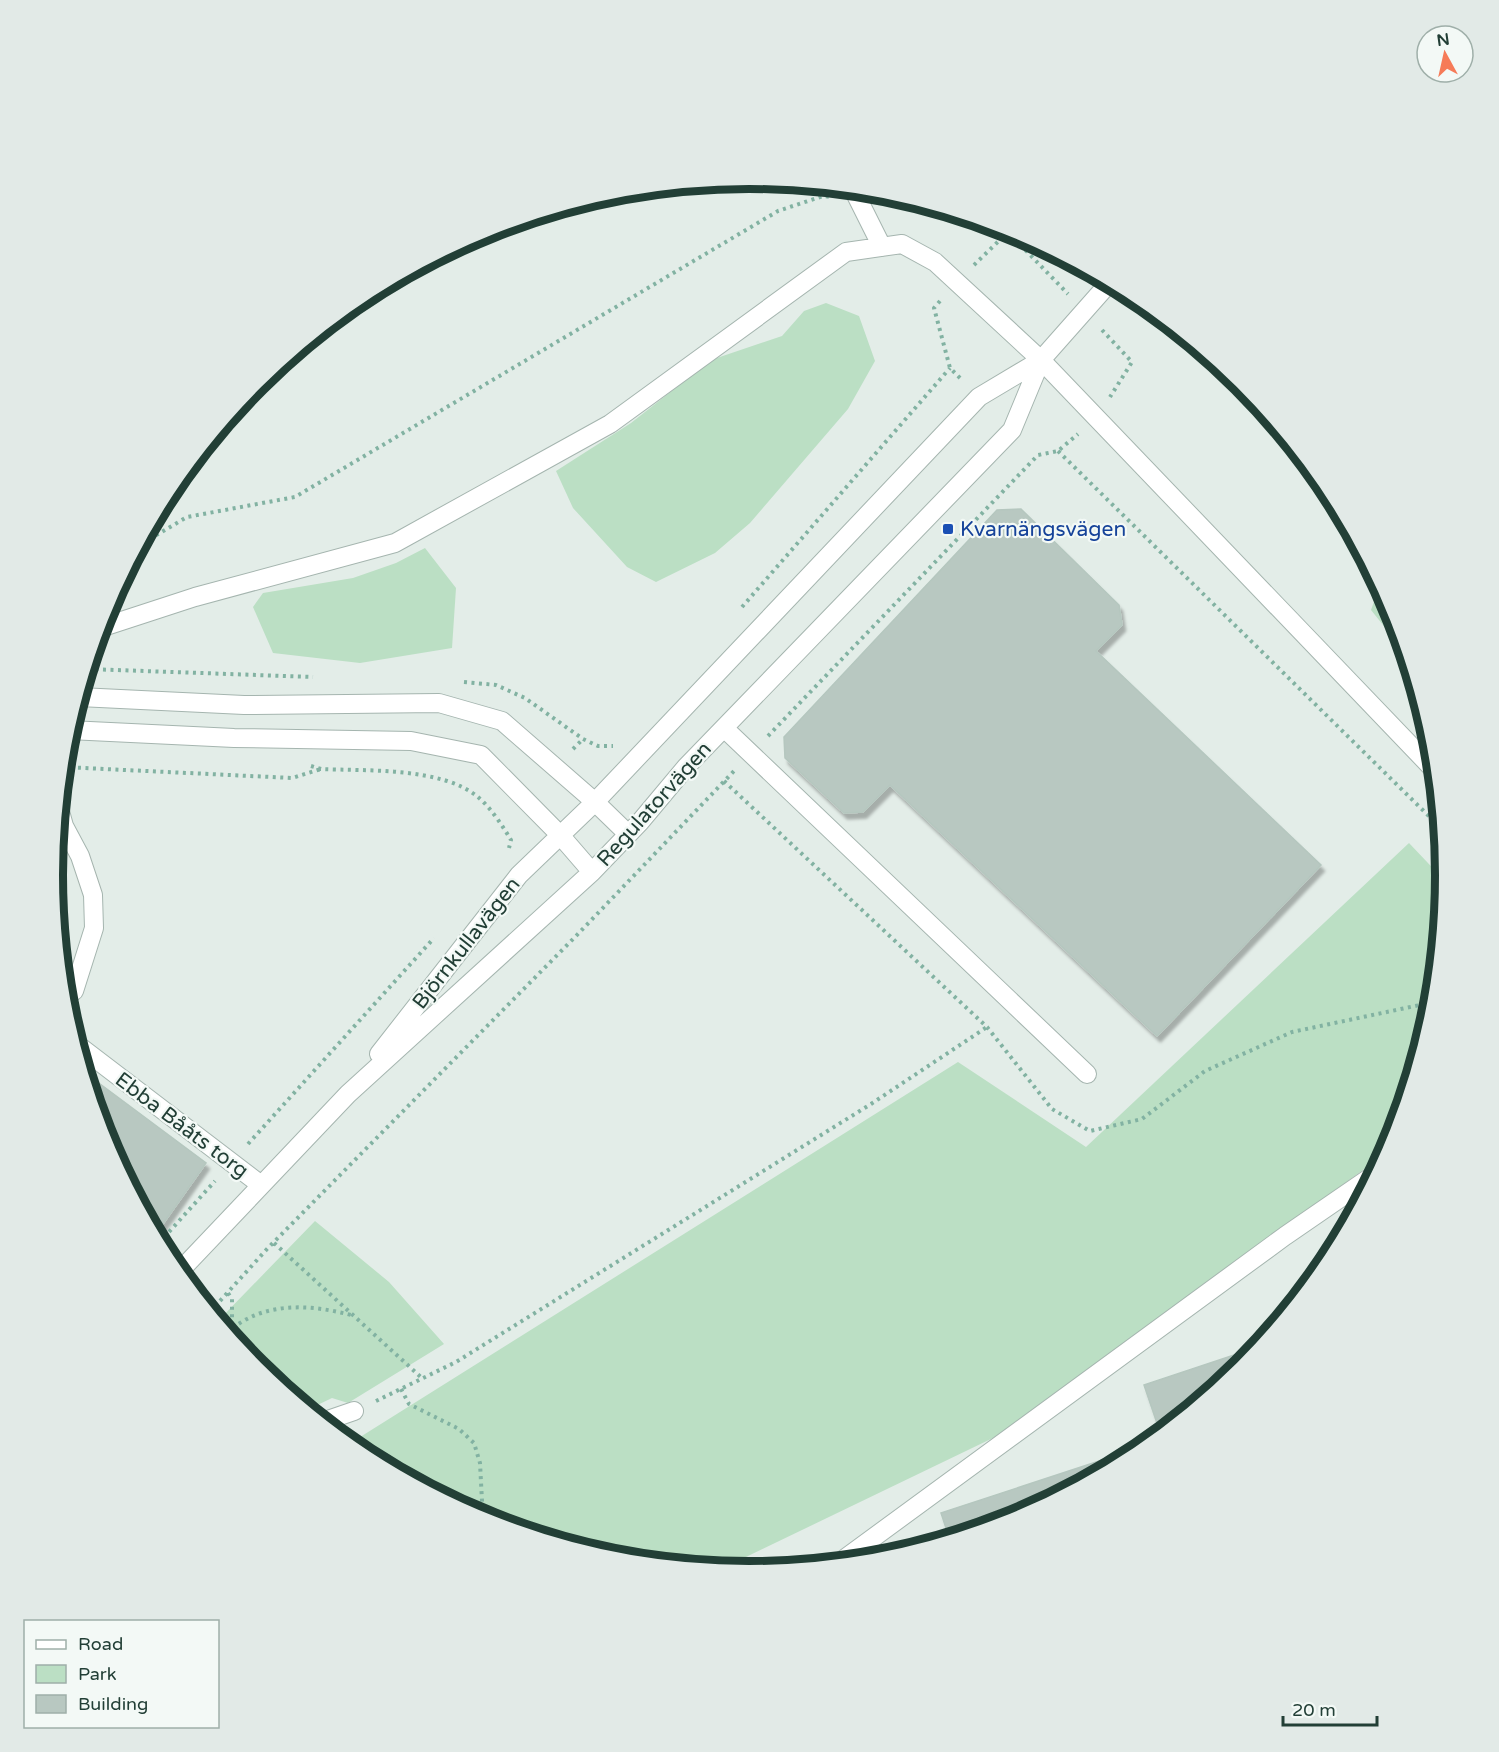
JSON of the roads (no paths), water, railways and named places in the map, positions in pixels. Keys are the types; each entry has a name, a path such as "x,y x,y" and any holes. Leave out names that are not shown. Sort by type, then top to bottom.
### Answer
{"street":[{"path":"858,198 882,247"},
{"path":"111,625 195,597 395,543 610,424 846,252 902,244 935,262 1041,360 1426,762"},
{"name":"Regulatorvägen","path":"595,802 980,397 1041,360 1104,288"},
{"name":"Regulatorvägen","path":"79,730 234,738 411,741 481,755 560,835 592,872 686,767 1012,430 1041,360"},
{"path":"86,697 244,705 439,703 502,722 595,802 628,834"},
{"path":"724,728 1087,1074"},
{"name":"Björnkullavägen","path":"348,1094 519,875 595,802"},
{"path":"64,827 80,856 93,895 94,928 74,991"},
{"name":"Björnkullavägen","path":"185,1266 348,1094 592,872"},
{"name":"Ebba Bååts torg","path":"85,1051 261,1185"},
{"path":"848,1555 1364,1182"},
{"path":"330,1419 354,1411"}],"place":[{"name":"Kvarnängsvägen","path":"948,529"}]}
